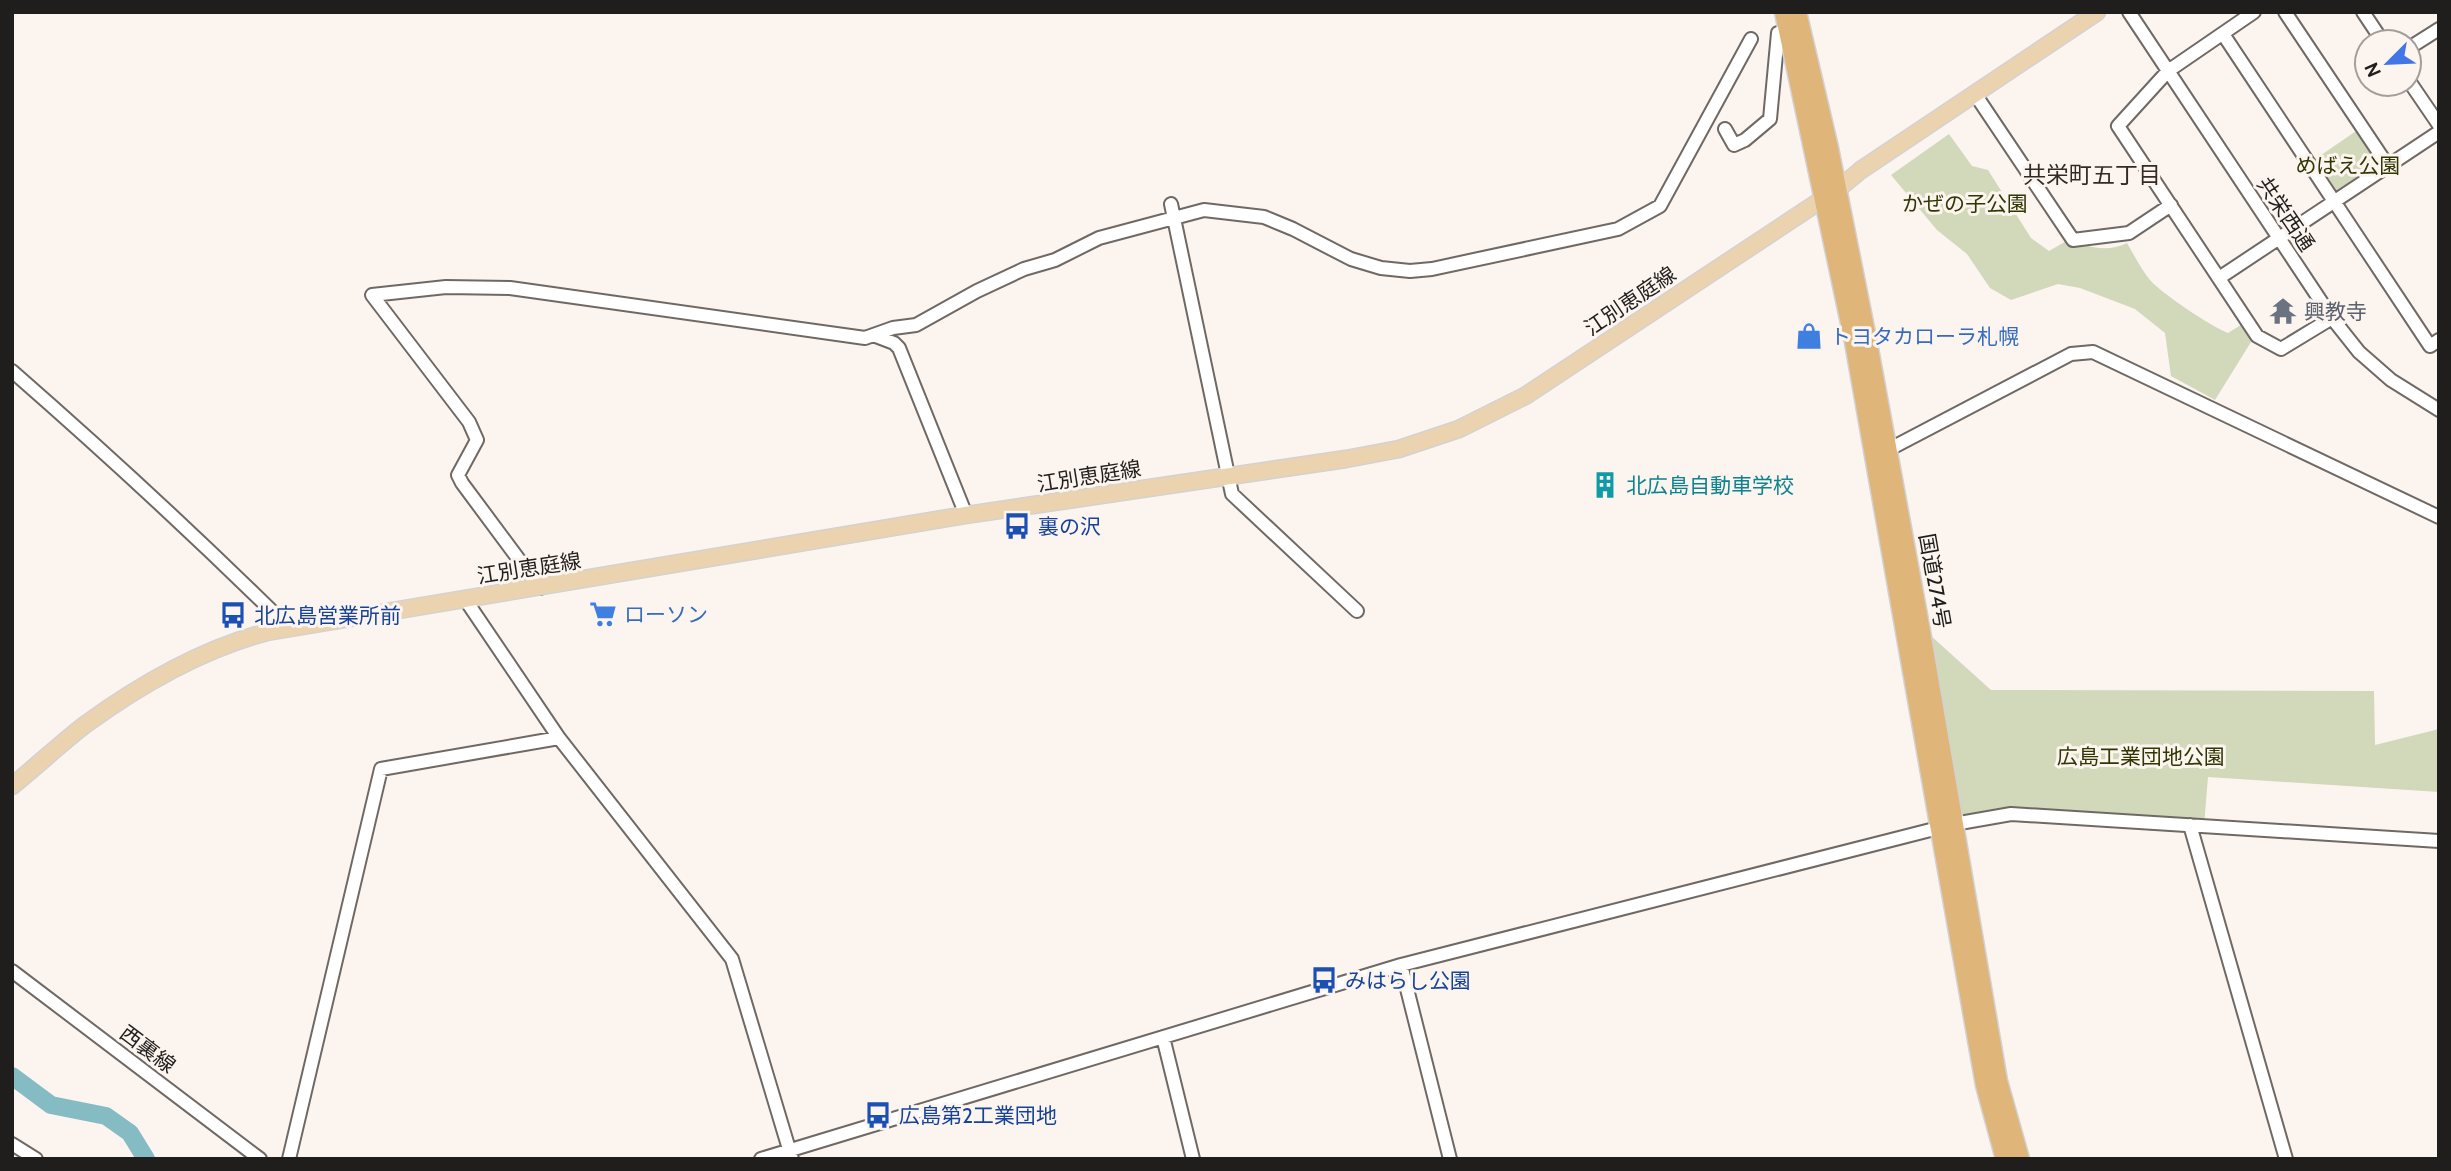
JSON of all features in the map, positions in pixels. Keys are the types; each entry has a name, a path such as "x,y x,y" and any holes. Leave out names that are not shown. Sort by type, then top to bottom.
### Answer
{"highway":[{"name":"国道274号","path":"1797,12 1831,194 1854,342 1881,453 1947,825 1998,1081 2020,1159"},
{"name":"国道274号","path":"1787,21 1831,194"},
{"name":"国道274号","path":"1947,825 1986,1085 2005,1159"}],"main road":[{"name":"江別恵庭線","path":"12,786 86,725 151,681 235,641 289,628 967,515 1399,449 1459,429 1525,397 1831,194 1861,170 2097,12"}],"street":[{"name":"共栄西通","path":"2129,12 2332,318 2359,352 2391,380 2439,410"},
{"path":"2254,12 2168,71 2118,126 2257,336 2281,349 2332,318"},
{"path":"2285,12 2388,166"},
{"path":"2363,12 2374,28"},
{"path":"1725,129 1734,145 1745,140 1770,119 1778,33 1787,21"},
{"path":"2423,39 2439,29"},
{"path":"2222,34 2430,346 2439,340"},
{"path":"540,588 458,475 477,440 469,422 372,295 446,287 510,288 865,338 893,328 916,325 977,291 1024,269 1055,260 1099,238 1204,210 1264,217 1351,259 1381,268 1410,271 1432,269 1618,229 1660,206 1751,39"},
{"path":"1975,94 2073,240 2129,233 2171,205"},
{"path":"2421,98 2439,125"},
{"path":"2219,278 2439,132"},
{"path":"1171,204 1172,219 1178,231 1232,494 1357,611"},
{"path":"873,335 894,342 899,348 967,515"},
{"path":"1881,453 2071,354 2093,352 2439,517"},
{"path":"12,371 225,564 289,628"},
{"path":"466,599 559,738 732,959 791,1154"},
{"path":"289,1159 382,769 559,738"},
{"path":"761,1159 791,1154 1401,965 1947,825 2011,814 2439,841"},
{"path":"2190,825 2286,1159"},
{"path":"1401,965 1450,1159"},
{"name":"西裏線","path":"12,971 260,1159"},
{"path":"1163,1037 1194,1159"},
{"path":"12,1144 36,1159"}],"green space":[{"name":"めばえ公園","path":"2362,127 2388,166 2334,202 2308,164"},
{"name":"かぜの子公園","path":"1949,134 1972,166 1988,170 2031,238 2049,251 2068,240 2090,247 2105,248 2127,243 2150,280 2175,301 2228,333 2241,325 2251,342 2215,400 2171,376 2165,333 2135,309 2080,288 2058,284 2011,300 1990,288 1967,254 1937,230 1891,175"},
{"name":"広島工業団地公園","path":"1920,626 1991,690 2374,691 2375,745 2439,729 2439,792 2208,777 2204,826 2012,814 1954,824"}],"waterway":[{"path":"12,1076 51,1105 106,1116 130,1133 146,1159"}],"place":[{"name":"興教寺","path":"2283,311"},
{"name":"トヨタカローラ札幌","path":"1809,336"},
{"name":"北広島自動車学校","path":"1605,485"},
{"name":"裏の沢","path":"1017,526"},
{"name":"ローソン","path":"603,614"},
{"name":"北広島営業所前","path":"233,615"},
{"name":"みはらし公園","path":"1324,980"},
{"name":"広島第2工業団地","path":"878,1115"}],"district":[{"name":"共栄町五丁目","path":"2092,175"}]}
